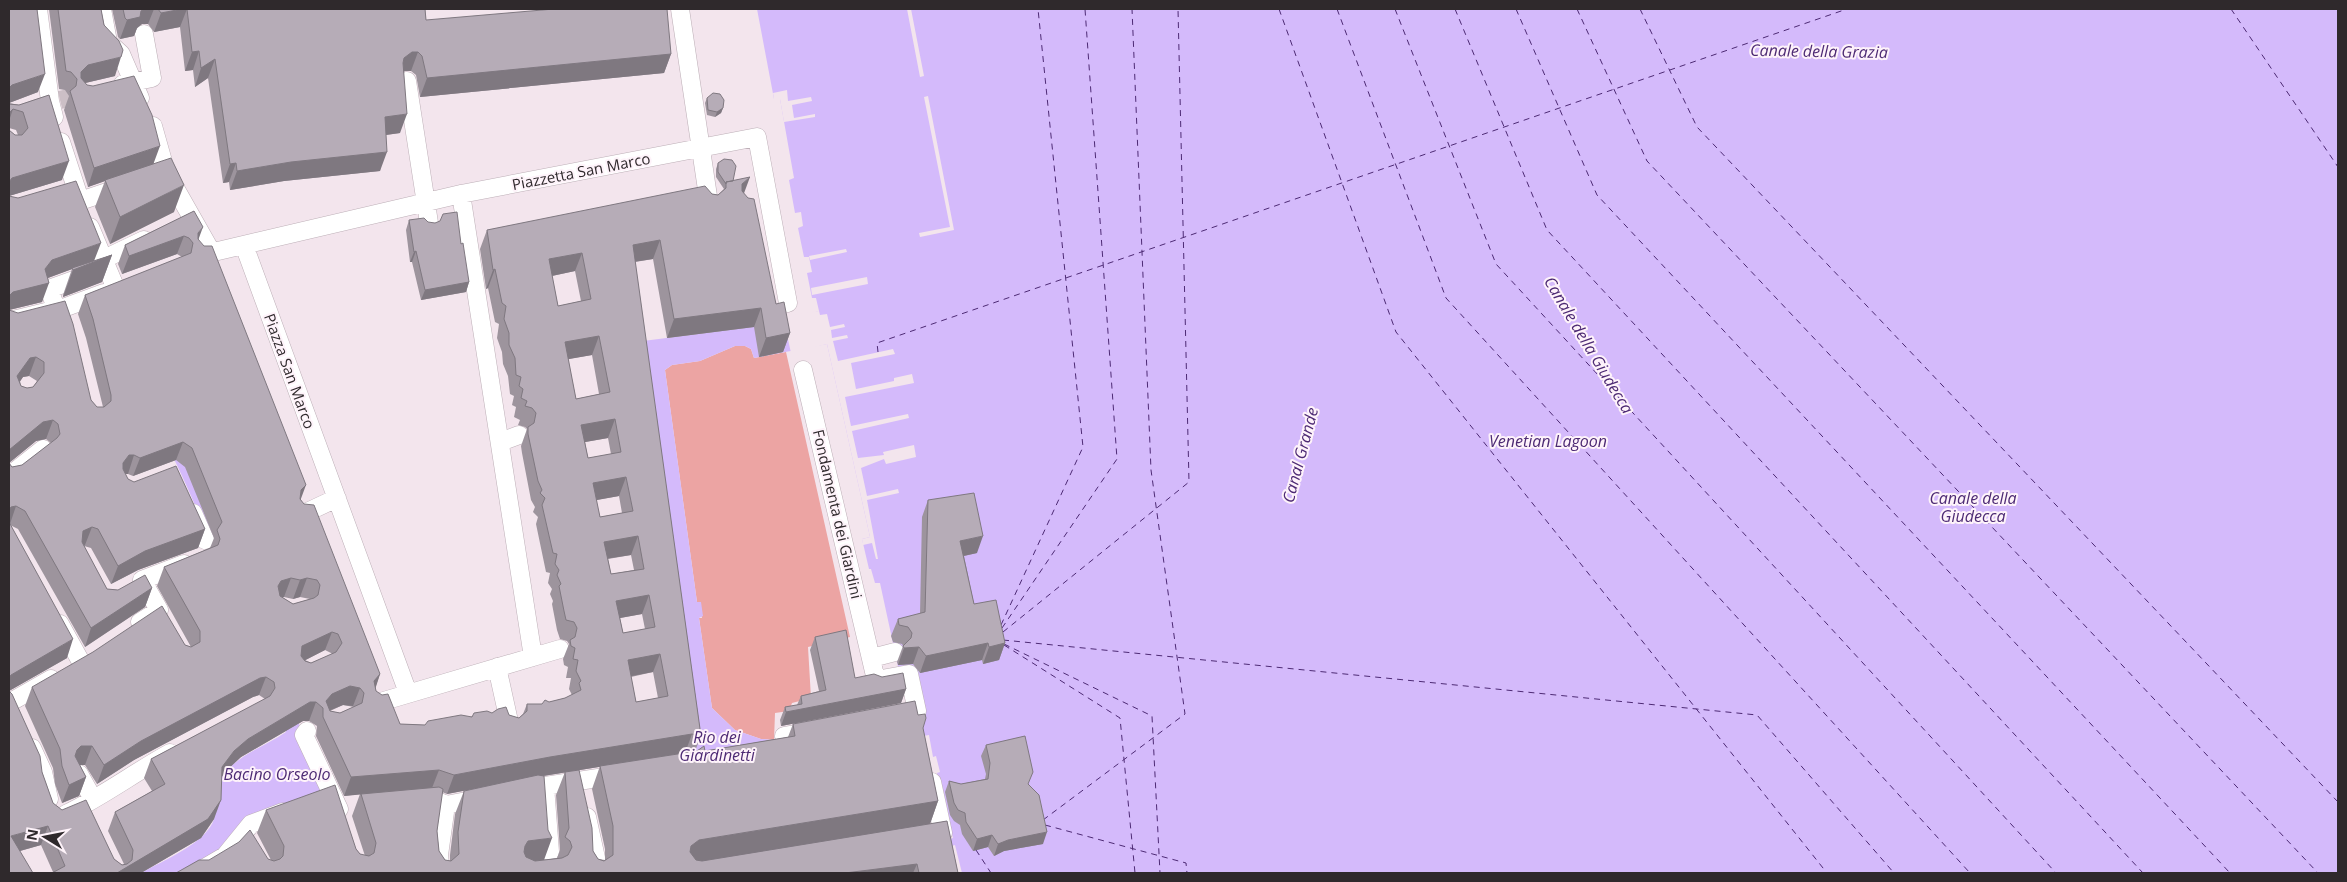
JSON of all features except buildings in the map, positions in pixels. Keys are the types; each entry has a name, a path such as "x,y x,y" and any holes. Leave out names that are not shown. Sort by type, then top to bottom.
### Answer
{"street":[{"path":"9,321 60,307 123,286 106,264 78,194 48,102 38,9"},
{"path":"102,9 108,42 121,54 155,130 152,177 191,216 206,254 244,245"},
{"path":"680,9 709,200"},
{"path":"103,89 152,78 144,34"},
{"path":"412,86 429,223"},
{"name":"Piazzetta San Marco","path":"244,245 461,194 757,137 762,204 788,303"},
{"path":"56,193 78,194 152,177"},
{"path":"461,194 475,257 500,442 533,656"},
{"path":"174,225 191,216"},
{"path":"71,324 50,289 106,264 156,234"},
{"name":"Piazza San Marco","path":"244,245 408,693"},
{"name":"Fondamenta dei Giardini","path":"803,370 872,658 875,685 909,674 906,696 917,711 884,718"},
{"path":"500,442 519,435"},
{"path":"9,476 43,449"},
{"path":"128,631 163,618 135,584 204,549 186,497"},
{"path":"303,514 337,498"},
{"path":"52,611 81,662"},
{"path":"377,703 560,649"},
{"path":"96,651 81,662 10,703 22,724 43,772 45,787 56,818 89,808 139,769 182,747"},
{"path":"872,658 895,652"},
{"path":"497,667 510,726"},
{"path":"792,733 831,728"},
{"path":"307,731 304,734 344,825"},
{"path":"924,836 947,832 928,766"},
{"path":"519,788 546,793 581,786 596,772 633,772"},
{"path":"79,774 89,808"},
{"path":"581,786 596,858 593,871"},
{"path":"546,793 550,852"},
{"path":"404,801 441,808 494,796"},
{"path":"315,801 335,801 356,806"},
{"path":"196,873 225,856 251,824 296,808"},
{"path":"441,808 438,855 441,873"},
{"path":"245,832 254,851"}],"shaded area":[{"path":"735,346 745,346 751,349 754,358 786,352 850,637 808,647 811,698 792,703 789,711 775,713 774,740 761,739 735,730 712,708 699,618 702,618 697,602 665,370 672,365 700,361"}],"water":[{"name":"Venetian Lagoon","path":"757,9 2338,9 2338,873 962,873 955,845 948,847 946,840 953,838 937,773 940,772 936,756 933,757 929,735 697,774 604,346 768,325 819,311 816,298 812,298 807,273 812,272 809,257 804,257 798,228 803,226 801,212 795,213 789,180 794,178 780,99 774,99","holes":["827,344 870,537 862,539 869,569 871,569 875,583 880,583 899,671 924,712 774,740 761,739 735,730 712,708 699,618 703,616 701,602 697,602 665,370 672,365 700,361 735,346 745,346 751,349 754,358"]},
{"name":"Bacino Orseolo","path":"9,388 53,415 74,419 75,422 88,421 103,425 167,408 222,523 263,636 302,721 299,722 300,737 304,744 301,746 319,784 322,783 325,790 249,819 232,837 235,839 227,849 225,847 219,853 186,873 141,873 183,850 203,836 210,828 214,819 215,793 220,778 234,763 286,732 246,639 199,515 157,425 113,439 68,436 41,426 9,407"}],"pier":[{"path":"907,9 911,9 924,76 920,77"},
{"path":"787,90 788,101 811,97 812,101 792,105 794,118 815,114 815,117 784,122 780,99 774,99 773,93"},
{"path":"928,96 954,230 920,237 919,233 950,227 924,97"},
{"path":"846,249 847,252 810,260 809,256"},
{"path":"867,277 868,284 812,295 811,288"},
{"path":"819,311 820,315 827,314 830,327 844,324 845,327 831,330 832,338 847,335 848,338 833,341 838,361 893,349 895,354 851,363 856,389 894,381 894,378 912,374 914,383 845,397 851,426 908,414 909,418 852,431 858,458 884,455 883,452 914,445 916,457 886,464 884,459 861,468 867,496 898,489 899,493 867,500 878,559 876,559 872,543 863,545 862,539 870,537 827,344 791,353 783,317"}],"ferry route":[{"path":"1001,625 1083,447 1038,9"},
{"path":"1002,628 1117,459 1085,9"},
{"path":"1043,820 1185,714 1151,470 1132,9"},
{"path":"1003,632 1189,482 1178,9"},
{"path":"1279,9 1396,332 1827,873"},
{"path":"1337,9 1446,298 1970,873"},
{"path":"1395,9 1496,264 2056,873"},
{"path":"1455,9 1547,230 2143,873"},
{"path":"1516,9 1597,195 2230,873"},
{"path":"1577,9 1647,161 2318,873"},
{"path":"1640,9 1697,127 2338,802"},
{"path":"878,352 877,343 1847,9"},
{"path":"2231,9 2338,167"},
{"path":"1003,640 1757,715 1894,873"},
{"path":"1004,644 1152,716 1160,873"},
{"path":"1004,645 1120,718 1135,873"},
{"path":"1045,825 1186,863 1187,873"},
{"path":"976,850 991,873"}],"tunnel":[{"path":"60,100 84,94"}],"water label":[{"name":"Canale della Grazia","path":"1819,51"},
{"name":"Canale della Giudecca","path":"1589,345"},
{"name":"Canal Grande","path":"1300,455"},
{"name":"Canale della Giudecca","path":"1973,507"},
{"name":"Rio dei Giardinetti","path":"717,746"}]}
